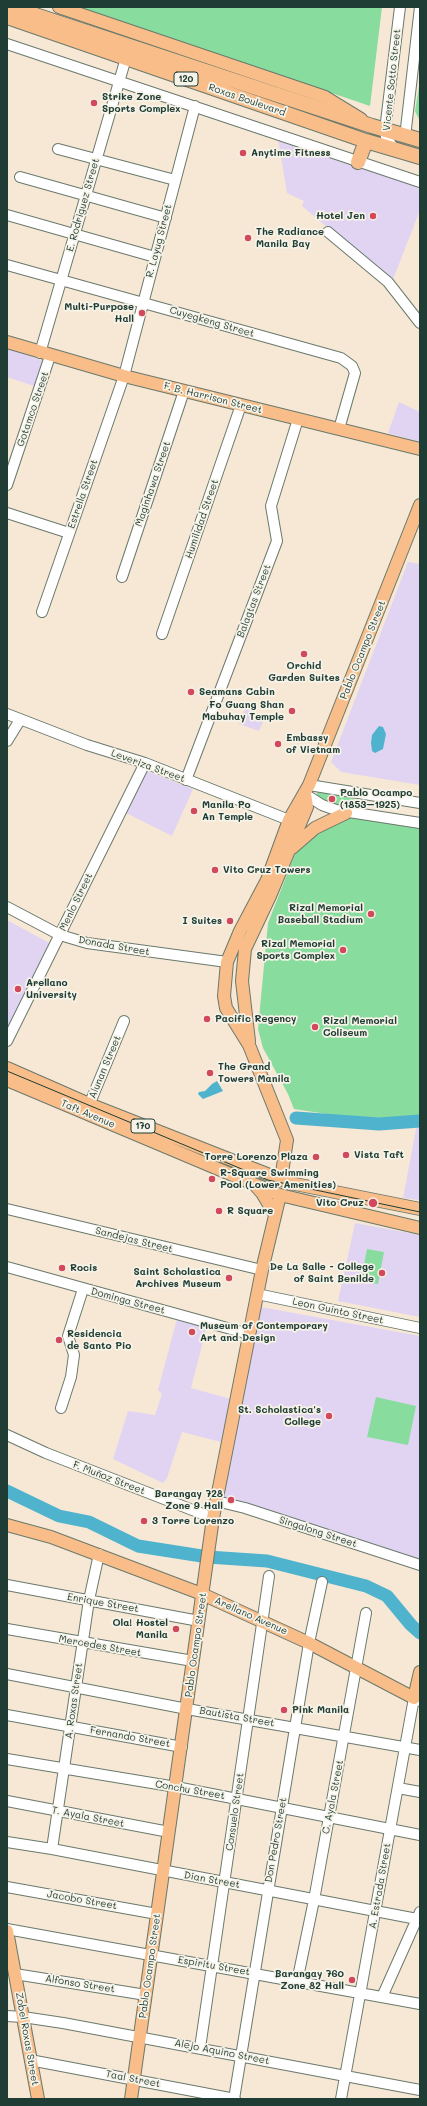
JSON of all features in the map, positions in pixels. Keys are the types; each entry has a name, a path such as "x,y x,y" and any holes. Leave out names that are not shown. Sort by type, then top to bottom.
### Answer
{"highway":[{"name":"Roxas Boulevard","path":"11,7 379,128 420,140"},
{"name":"Roxas Boulevard","path":"7,17 366,141 420,157"},
{"path":"358,162 366,141"}],"main road":[{"name":"Roxas Boulevard","path":"59,7 325,97 379,128"},
{"name":"F. B. Harrison Street","path":"7,342 124,376 420,449"},
{"name":"Pablo Ocampo Street","path":"249,1045 238,950 267,880 289,820 307,790 420,505"},
{"name":"Pablo Ocampo Street","path":"281,1179 287,1140 249,1045 226,1008 224,996 227,962 238,950 289,852 307,807 307,790"},
{"path":"289,852 315,828 346,812"},
{"path":"226,1008 244,1004"},
{"name":"Taft Avenue","path":"7,1068 87,1109 280,1195 420,1228"},
{"name":"Taft Avenue","path":"7,1080 290,1183 420,1209"},
{"path":"252,1182 262,1193 274,1213"},
{"name":"Pablo Ocampo Street","path":"131,2099 182,1747 213,1518 257,1294 274,1213 280,1195"},
{"name":"Arellano Avenue","path":"7,1525 51,1536 202,1594 262,1620 309,1643 417,1700"},
{"name":"A. Estrada Street","path":"417,1700 420,1672"},
{"name":"Zobel Roxas Street","path":"7,1930 38,2099"}],"street":[{"name":"Vicente Sotto Street","path":"396,150 379,128 400,7"},
{"name":"Vicente Sotto Street","path":"405,136 420,7"},
{"path":"7,44 420,182"},
{"name":"E. Rodriguez Street","path":"45,354 61,280 126,58"},
{"name":"R. Layug Street","path":"124,376 195,106"},
{"path":"58,149 175,180"},
{"path":"20,177 166,218"},
{"path":"7,215 155,257"},
{"path":"328,232 388,282 420,323"},
{"name":"Cuyegkeng Street","path":"7,265 341,358 352,366 356,373 339,429"},
{"name":"Gotamco Street","path":"7,485 45,354"},
{"name":"Estrella Street","path":"42,612 124,376"},
{"name":"Maginhawa Street","path":"122,577 184,391"},
{"name":"Humilidad Street","path":"162,634 241,405"},
{"name":"Balagtas Street","path":"186,780 277,541 270,506 298,419"},
{"path":"7,513 69,533"},
{"name":"Leveriza Street","path":"7,714 87,745 145,763 289,820"},
{"path":"7,741 20,720"},
{"name":"Menlo Street","path":"7,1041 145,763"},
{"path":"307,790 420,803"},
{"path":"307,790 329,808 420,823"},
{"name":"Donada Street","path":"7,907 60,935 87,943 227,962"},
{"name":"Alunan Street","path":"87,1109 124,1021"},
{"name":"Sandejas Street","path":"7,1209 262,1270"},
{"name":"Dominga Street","path":"7,1267 250,1334"},
{"path":"61,1408 71,1377 74,1354 68,1336 83,1289"},
{"name":"Leon Guinto Street","path":"257,1294 420,1328"},
{"name":"F. Muñoz Street","path":"7,1435 46,1453 213,1518"},
{"name":"Singalong Street","path":"216,1501 252,1510 420,1565"},
{"name":"A. Roxas Street","path":"52,1849 82,1643 99,1554"},
{"name":"Consuelo Street","path":"200,2048 238,1799 269,1576"},
{"name":"Don Pedro Street","path":"234,2099 309,1643 322,1582"},
{"name":"Enrique Street","path":"7,1585 199,1620"},
{"name":"C. Ayala Street","path":"297,1982 314,1900 366,1613"},
{"name":"Mercedes Street","path":"7,1629 193,1661"},
{"name":"Bautista Street","path":"7,1674 187,1709 420,1750"},
{"name":"A. Estrada Street","path":"341,2099 405,1747 417,1700"},
{"name":"Fernando Street","path":"7,1715 182,1747"},
{"name":"Conchu Street","path":"7,1758 64,1769 176,1787 391,1828 420,1835"},
{"path":"398,1788 420,1792"},
{"name":"T. Ayala Street","path":"7,1801 169,1832"},
{"name":"Dian Street","path":"7,1842 52,1849 314,1900 376,1911 418,1916"},
{"name":"Jacobo Street","path":"7,1887 157,1914"},
{"path":"382,1997 418,1916"},
{"name":"Espiritu Street","path":"7,1930 420,2004"},
{"name":"Alfonso Street","path":"15,1974 146,1995"},
{"name":"Alejo Aquino Street","path":"7,2016 23,2017 241,2055 420,2090"},
{"name":"Taal Street","path":"30,2060 234,2099"}],"shaded area":[{"path":"278,139 420,187 420,210 392,282 302,206 304,201 287,193"},
{"path":"7,348 43,361 34,386 7,377"},
{"path":"399,402 420,412 420,442 388,433"},
{"path":"408,562 420,564 420,785 341,772 331,762"},
{"path":"245,709 265,717 259,731 239,724"},
{"path":"147,771 193,789 172,836 126,813"},
{"name":"Arellano University","path":"7,920 51,944 7,1033"},
{"path":"417,1124 420,1124 420,1200 403,1198"},
{"name":"De La Salle - College of Saint Benilde","path":"355,1223 420,1235 420,1317 338,1301"},
{"name":"St. Scholastica's College","path":"261,1307 420,1336 420,1559 345,1537 222,1497"},
{"path":"177,1319 207,1326 191,1388 231,1399 221,1442 182,1432 167,1478 163,1483 113,1459 128,1411 155,1415 162,1394 158,1390"}],"green space":[{"path":"79,7 382,7 370,106 237,61"},
{"path":"420,80 420,121 415,111"},
{"path":"317,791 354,797 352,808 328,803 317,796"},
{"name":"Rizal Memorial Sports Complex","path":"344,817 356,817 420,828 420,1117 403,1119 347,1117 294,1109 288,1094 263,1048 258,1029 268,923 297,849 309,837"},
{"path":"367,1249 384,1252 378,1284 361,1281"},
{"path":"376,1397 416,1406 408,1445 367,1437"}],"water":[{"path":"379,726 383,727 386,734 383,749 375,753 372,751 372,735"},
{"path":"217,1081 223,1091 203,1099 198,1094 199,1092 205,1091"}],"waterway":[{"path":"296,1118 379,1124 420,1121"},
{"path":"7,1491 59,1516 89,1522 138,1546 208,1557 267,1561 366,1586 387,1596 411,1625 420,1633"}],"tram line":[{"path":"7,1071 268,1180 420,1212"}],"place":[{"name":"Strike Zone Sports Complex","path":"94,103"},
{"name":"Anytime Fitness","path":"243,153"},
{"name":"Hotel Jen","path":"373,216"},
{"name":"The Radiance Manila Bay","path":"248,238"},
{"name":"Multi-Purpose Hall","path":"142,313"},
{"name":"Orchid Garden Suites","path":"304,654"},
{"name":"Seamans Cabin","path":"191,692"},
{"name":"Fo Guang Shan Mabuhay Temple","path":"292,711"},
{"name":"Embassy of Vietnam","path":"278,744"},
{"name":"Pablo Ocampo (1853–1925)","path":"332,799"},
{"name":"Manila Po An Temple","path":"194,811"},
{"name":"Vito Cruz Towers","path":"215,870"},
{"name":"Rizal Memorial Baseball Stadium","path":"371,914"},
{"name":"I Suites","path":"230,921"},
{"name":"Rizal Memorial Sports Complex","path":"343,950"},
{"name":"Arellano University","path":"18,989"},
{"name":"Pacific Regency","path":"207,1019"},
{"name":"Rizal Memorial Coliseum","path":"315,1027"},
{"name":"The Grand Towers Manila","path":"210,1073"},
{"name":"Vista Taft","path":"346,1155"},
{"name":"Torre Lorenzo Plaza","path":"316,1157"},
{"name":"R-Square Swimming Pool (Lower Amenities)","path":"212,1179"},
{"name":"Vito Cruz","path":"373,1203"},
{"name":"R Square","path":"219,1211"},
{"name":"Rocis","path":"62,1268"},
{"name":"De La Salle - College of Saint Benilde","path":"382,1273"},
{"name":"Saint Scholastica Archives Museum","path":"229,1278"},
{"name":"Museum of Contemporary Art and Design","path":"192,1332"},
{"name":"Residencia de Santo Pio","path":"59,1340"},
{"name":"St. Scholastica's College","path":"329,1416"},
{"name":"Barangay 728 Zone 9 Hall","path":"231,1500"},
{"name":"3 Torre Lorenzo","path":"144,1521"},
{"name":"Ola! Hostel Manila","path":"176,1629"},
{"name":"Pink Manila","path":"284,1710"},
{"name":"Barangay 760 Zone 82 Hall","path":"352,1980"}]}
